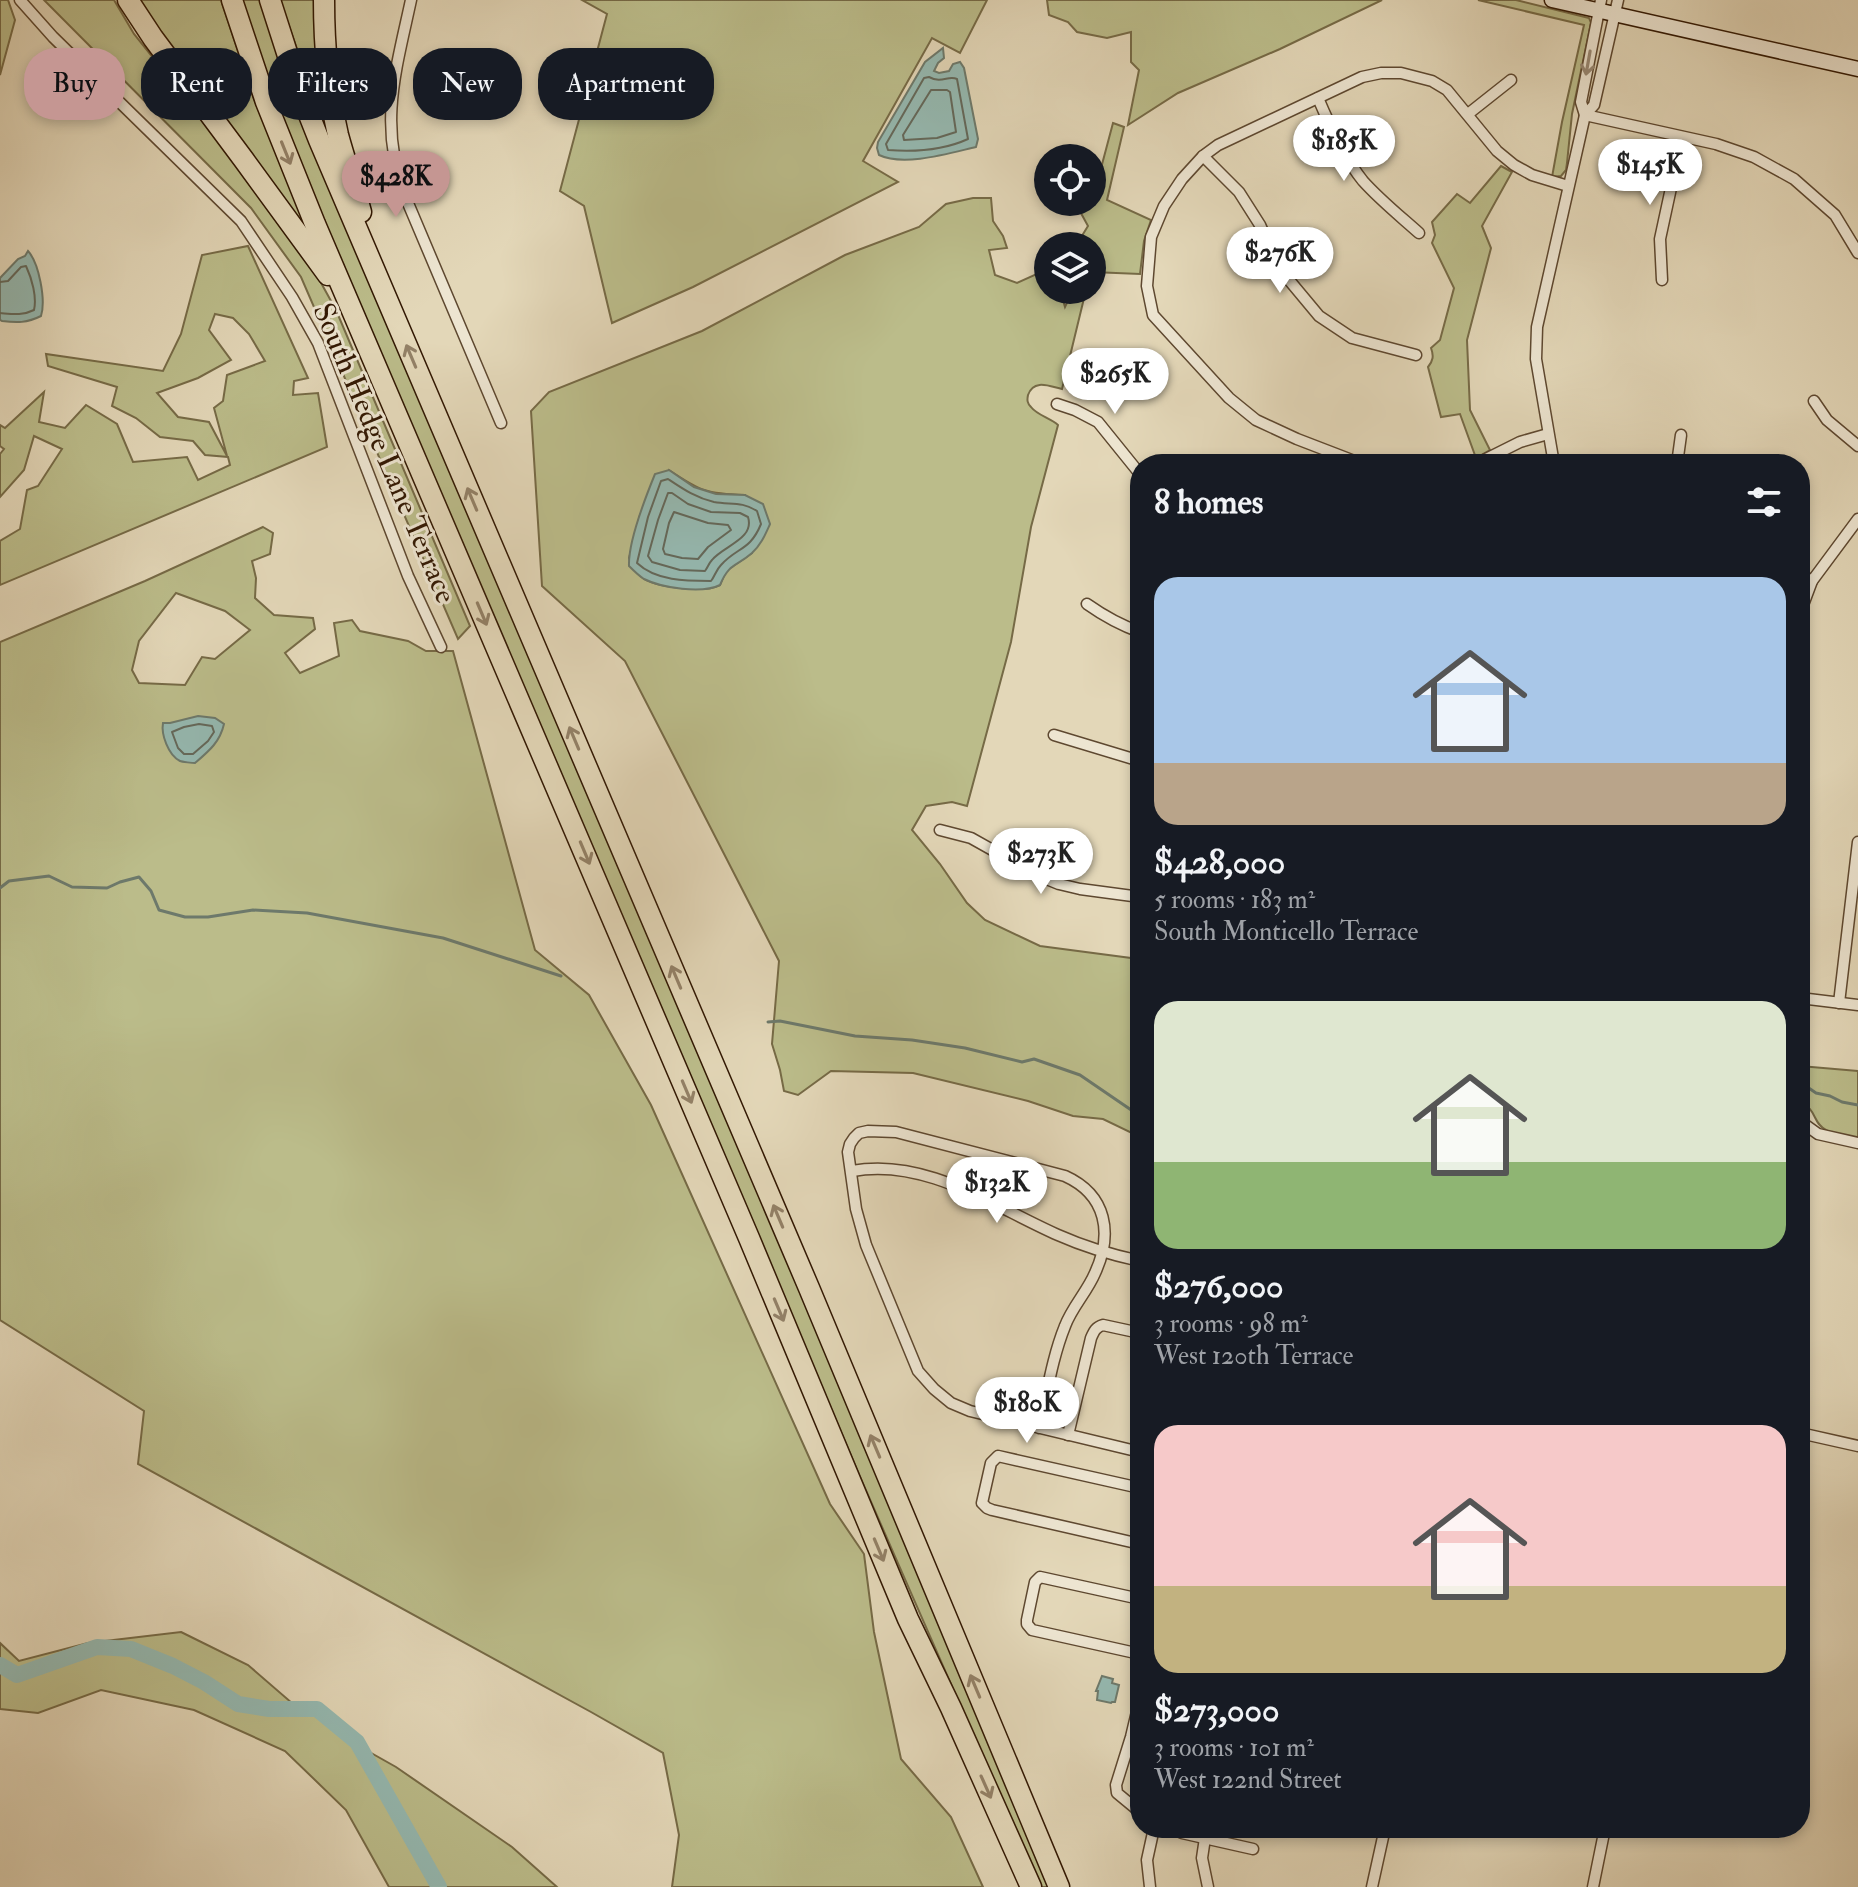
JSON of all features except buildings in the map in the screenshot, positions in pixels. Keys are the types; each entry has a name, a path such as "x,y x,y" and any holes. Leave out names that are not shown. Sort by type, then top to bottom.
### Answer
{"highway":[{"path":"128,0 354,312"},
{"path":"232,0 272,115 315,224 737,1209 908,1619 1031,1887"},
{"path":"270,0 319,140 791,1245 1059,1887"},
{"path":"324,0 325,50 336,121 387,299"}],"main road":[{"path":"1552,0 1616,7 1858,69"}],"street":[{"name":"South Hedge Lane Terrace","path":"20,0 53,37 241,221 292,297 318,343 408,576 441,647"},
{"path":"411,0 390,105 394,163 501,423"},
{"path":"1585,115 1581,102 1600,5"},
{"path":"1552,454 1535,344 1585,115 1594,105 1616,7"},
{"path":"1336,454 1256,420 1229,398 1153,315 1147,286 1151,237 1164,206 1182,179 1218,145 1271,119 1362,77 1401,73 1439,84 1456,99 1497,151 1514,165 1532,175 1568,186"},
{"path":"1468,114 1511,80"},
{"path":"1318,98 1331,129 1356,172 1419,233"},
{"path":"1585,115 1716,144 1754,157 1794,179 1835,215 1858,253"},
{"path":"1662,280 1660,239 1682,137"},
{"path":"1203,156 1239,192 1260,225 1279,268 1319,316 1352,338 1416,355"},
{"path":"1814,401 1827,420 1858,446"},
{"path":"1057,404 1098,422 1130,462"},
{"path":"1496,454 1520,442 1548,434"},
{"path":"1678,454 1681,435"},
{"path":"1810,586 1854,533 1858,519"},
{"path":"1087,604 1130,628"},
{"path":"1054,735 1130,758"},
{"path":"940,830 971,838 1059,884 1130,896"},
{"path":"1839,1003 1858,842"},
{"path":"1810,999 1858,1005"},
{"path":"1810,1128 1818,1134 1858,1143"},
{"path":"1039,1428 1066,1322 1095,1274 1102,1253 1105,1237 1103,1214 1086,1188 1065,1176 910,1135 876,1131 859,1133 848,1152 856,1209 866,1245 918,1371 951,1403 970,1411 1039,1428 1068,1435 1130,1449"},
{"path":"852,1171 896,1169 933,1177 1060,1236 1102,1253 1130,1259"},
{"path":"1068,1435 1094,1330 1103,1325 1130,1331"},
{"path":"1810,1435 1858,1446"},
{"path":"1130,1486 998,1456 991,1463 983,1504 992,1510 1130,1542"},
{"path":"1130,1597 1040,1577 1035,1582 1027,1615 1027,1624 1032,1630 1130,1652"},
{"path":"1130,1740 1116,1785 1117,1793 1130,1804"},
{"path":"1150,1887 1147,1860 1152,1838"},
{"path":"1208,1887 1202,1858 1205,1838 1253,1849"},
{"path":"1372,1887 1383,1838"},
{"path":"1593,1887 1603,1838"}],"green space":[{"path":"0,0 8,0 15,20 0,75"},
{"path":"44,0 114,0 145,48 141,48 141,97 125,81 125,48 92,48"},
{"path":"134,0 221,0 237,48 170,48"},
{"path":"242,0 260,0 276,48 268,48 268,77"},
{"path":"280,0 319,0 324,48 297,48"},
{"path":"582,0 987,0 960,53 932,38 863,161 898,182 693,287 612,323 584,206 560,191 579,120 714,120 714,48 598,48 607,14"},
{"path":"1047,0 1382,0 1178,93 1128,125 1139,70 1131,62 1131,32 1107,38 1077,32 1068,22 1049,15"},
{"path":"1478,0 1516,0 1589,18 1591,23 1572,114 1566,170 1561,176 1552,177 1584,25"},
{"path":"252,93 254,99 309,233 224,120 252,120"},
{"path":"163,120 203,120 299,243 336,310 470,626 458,639 301,277 251,208"},
{"path":"283,120 303,120 1050,1887 1040,1887 861,1479"},
{"path":"1113,123 1124,127 1107,200 1151,220 1144,241 1140,274 1106,273 1106,232 1084,232 1088,226 1083,216 1106,216 1106,149"},
{"path":"1501,166 1512,172 1482,226 1491,248 1467,340 1470,410 1490,450 1483,454 1475,454 1460,414 1441,417 1428,367 1432,358 1431,348 1440,340 1454,288 1432,243 1435,235 1432,222 1457,194 1470,203"},
{"path":"991,198 993,221 1007,248 989,250 995,275 1017,283 1034,275 1034,304 1064,304 1065,307 1066,304 1083,304 1062,389 1038,385 1028,395 1028,403 1034,410 1058,425 1031,527 1011,642 967,806 952,802 926,806 912,830 967,903 985,920 1040,946 1130,958 1130,1132 1103,1119 1073,1116 1028,1101 913,1073 831,1071 798,1095 784,1091 772,1044 779,961 625,661 542,586 531,411 549,392 702,331 845,255 919,227 946,204","holes":["669,470 704,490 745,495 752,553 726,571 720,585 713,587 682,588 644,579 629,558 640,515"]},
{"path":"248,246 308,378 294,381 293,395 318,393 327,447 0,585 0,541 20,529 27,490 38,486 62,449 34,436 24,470 0,497 0,454 4,449 0,446 0,425 5,428 44,392 39,422 65,428 86,405 117,424 133,462 187,457 198,480 230,465 228,457 205,455 193,441 160,437 136,418 112,406 117,387 48,366 46,354 163,371 181,334 202,255","holes":["215,314 233,318 249,334 265,361 227,375 223,401 214,408 227,456 209,422 178,417 157,393 198,378 231,360 209,330"]},
{"path":"263,527 273,533 270,554 252,561 256,578 255,598 274,615 313,618 315,629 285,653 300,673 339,656 334,623 352,620 360,631 408,641 426,651 453,651 535,950 589,995 651,1105 830,1504 864,1554 874,1632 901,1759 951,1817 983,1887 672,1887 679,1835 663,1753 138,1464 144,1411 0,1320 0,642","holes":["176,593 225,611 250,630 215,659 202,657 185,685 139,683 132,670 139,641"]},
{"path":"1810,1067 1858,1071 1858,1138 1837,1134 1818,1124 1810,1110"},
{"path":"181,1632 248,1665 293,1704 318,1715 357,1745 396,1767 512,1847 557,1887 389,1887 346,1810 285,1751 194,1710 101,1690 38,1713 0,1709 0,1643 19,1661 88,1643"}],"water":[{"path":"943,48 944,58 934,71 949,71 953,64 960,62 964,68 978,139 976,147 914,159 901,160 879,155 878,142 925,62"},
{"path":"28,251 40,282 43,301 41,316 22,322 2,321 0,278"},
{"path":"669,470 694,487 716,494 745,495 763,504 770,524 764,536 752,553 730,569 720,585 703,589 671,587 644,579 629,566 634,533 655,474"},
{"path":"198,716 215,718 224,724 220,736 195,763 180,761 166,744 163,723"},
{"path":"1102,1676 1113,1679 1112,1683 1119,1685 1115,1702 1097,1700 1096,1691"}],"waterway":[{"path":"0,888 9,881 49,876 72,887 107,888 139,877 151,891 159,910 185,917 253,910 307,913 443,938 561,976"},
{"path":"768,1022 780,1021 855,1036 965,1048 1022,1062 1034,1059 1080,1075 1130,1109"},
{"path":"1810,1089 1858,1105"},
{"path":"0,1665 17,1675 97,1647 131,1649 173,1666 238,1704 269,1709 317,1709 357,1742 439,1887"}]}
